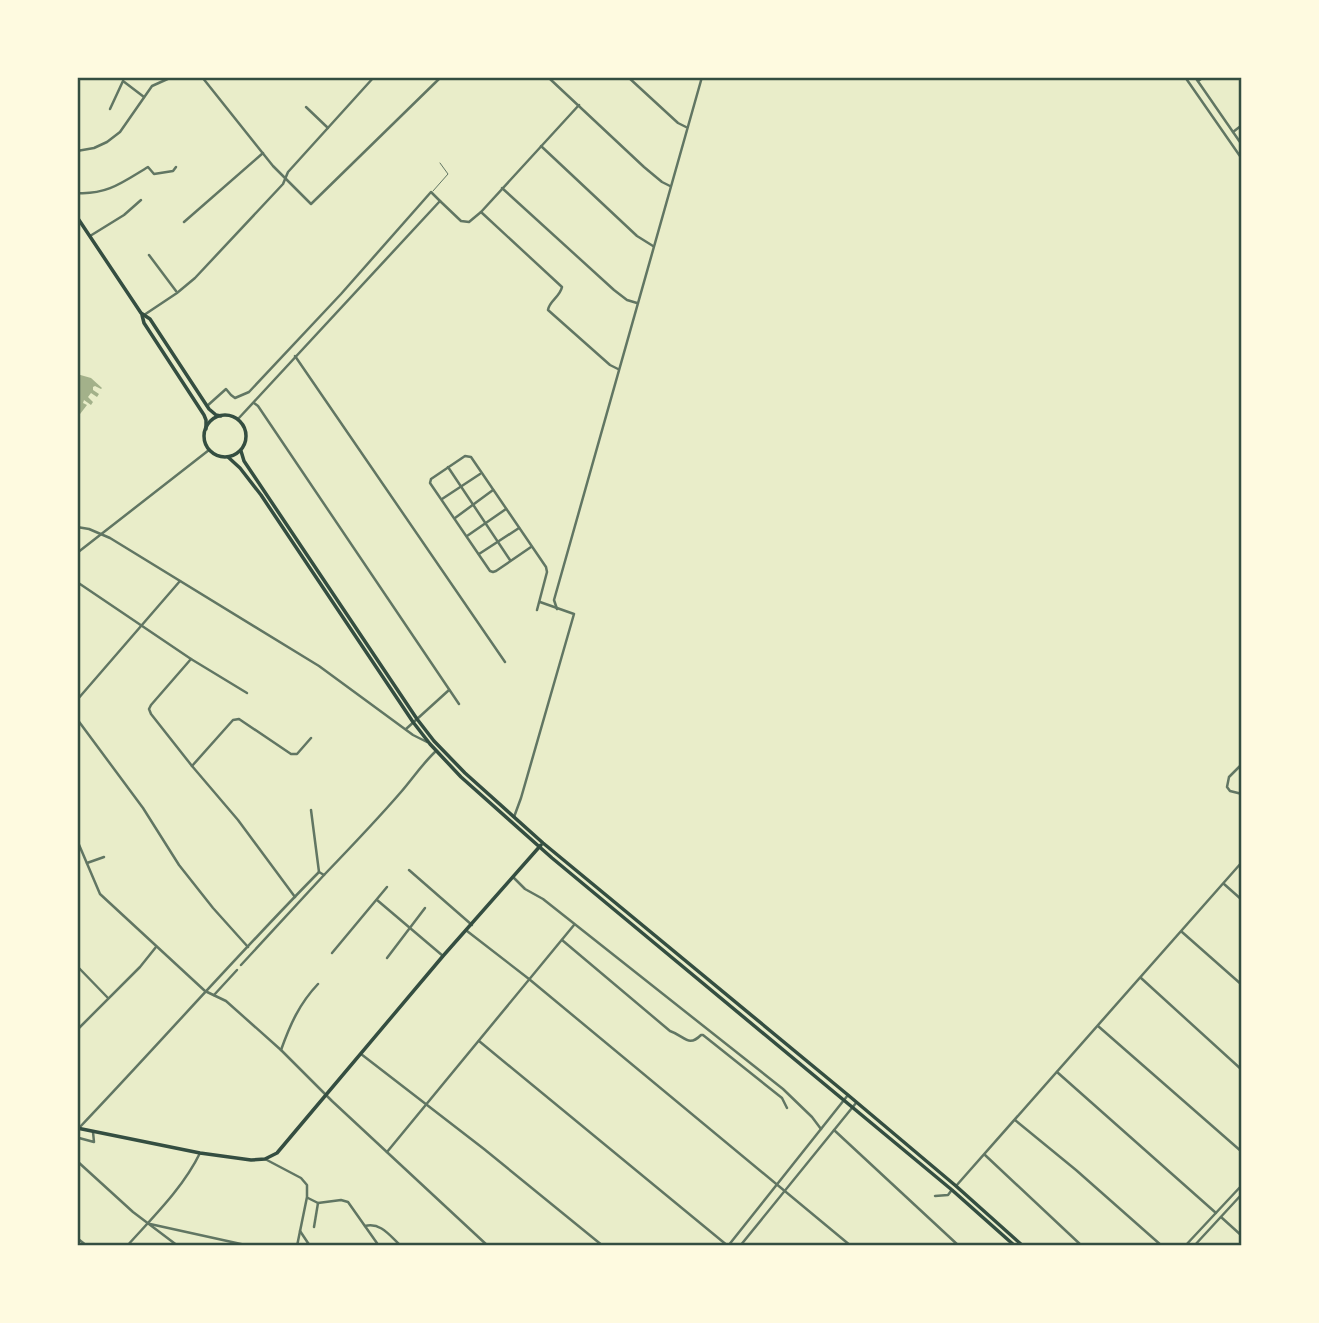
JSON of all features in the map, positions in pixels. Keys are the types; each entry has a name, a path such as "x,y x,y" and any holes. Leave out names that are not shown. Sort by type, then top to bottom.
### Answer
{"main road":[{"path":"77,217 207,406 213,413 221,416"},
{"path":"143,314 144,323 204,415 204,438 209,450 218,456 228,457 241,451 245,445 247,435 238,419 228,415 221,416 211,421 206,429"},
{"path":"241,451 244,461 430,744 461,777 811,1069 844,1100 854,1105 1023,1246"},
{"path":"228,457 261,495 415,721 447,756 541,845"},
{"path":"78,1128 200,1153 251,1160 265,1159 277,1153 443,956 541,845"},
{"path":"811,1069 848,1095 854,1105"},
{"path":"954,1188 1015,1246"}],"street":[{"path":"77,151 94,148 120,132 152,86 172,77"},
{"path":"202,77 285,179 311,204 441,77"},
{"path":"143,314 177,293 202,270 283,184 288,173 374,77"},
{"path":"628,77 678,123 688,128"},
{"path":"557,609 554,600 702,77"},
{"path":"1185,77 1242,159"},
{"path":"1195,77 1242,145"},
{"path":"1198,81 1204,77"},
{"path":"550,79 644,166 671,187"},
{"path":"110,108 123,81 145,97"},
{"path":"207,406 226,389 235,398 249,392 431,192 461,221 469,222 579,105"},
{"path":"306,107 328,128"},
{"path":"1233,132 1242,125"},
{"path":"541,146 637,236 654,246"},
{"path":"184,222 263,153"},
{"path":"77,192 110,189 148,167 154,174 173,171 176,167"},
{"path":"502,188 614,290 627,300 638,303"},
{"path":"90,236 124,215 141,200"},
{"path":"238,419 440,201"},
{"path":"481,212 562,288 549,304 548,310 610,365 619,369"},
{"path":"149,255 177,293"},
{"path":"295,356 505,662"},
{"path":"253,403 258,406 459,704"},
{"path":"77,554 209,450"},
{"path":"531,547 493,572 430,481 468,455 547,570 537,611"},
{"path":"448,467 511,561"},
{"path":"442,499 481,473"},
{"path":"454,519 493,490"},
{"path":"467,536 506,509"},
{"path":"77,527 110,538 319,666 413,735 430,744"},
{"path":"479,554 519,528"},
{"path":"77,700 180,581"},
{"path":"77,582 191,659 247,693"},
{"path":"514,817 574,614 540,602"},
{"path":"191,659 149,709 151,714 238,820 295,897"},
{"path":"406,729 449,690"},
{"path":"77,719 144,808 179,865 248,947"},
{"path":"192,766 235,719 239,719 291,754 297,754 311,738"},
{"path":"242,965 436,751"},
{"path":"1242,764 1229,777 1227,787 1230,791 1242,794"},
{"path":"311,810 319,872"},
{"path":"77,840 100,894 205,991 226,1001 281,1050 488,1246"},
{"path":"87,863 104,857"},
{"path":"935,1195 948,1195 1242,862"},
{"path":"409,870 472,925"},
{"path":"319,872 324,875"},
{"path":"78,1128 319,872"},
{"path":"513,877 783,1089 821,1129"},
{"path":"1224,884 1242,900"},
{"path":"332,953 387,887"},
{"path":"377,900 443,956"},
{"path":"387,958 425,908"},
{"path":"387,1152 575,924"},
{"path":"467,930 852,1246"},
{"path":"1182,932 1242,985"},
{"path":"562,940 670,1031 691,1042 703,1035 782,1098 787,1108"},
{"path":"77,1030 140,967 156,947"},
{"path":"77,966 108,998"},
{"path":"214,995 237,970"},
{"path":"1140,978 1242,1070"},
{"path":"281,1050 298,1009 318,984"},
{"path":"1098,1026 1242,1152"},
{"path":"479,1041 728,1246 848,1095"},
{"path":"361,1054 603,1246"},
{"path":"1057,1072 1216,1213"},
{"path":"740,1246 854,1105"},
{"path":"1015,1120 1162,1246"},
{"path":"834,1130 960,1246"},
{"path":"78,1140 94,1142 93,1132"},
{"path":"127,1246 177,1189 200,1153"},
{"path":"984,1154 1082,1246"},
{"path":"265,1159 301,1178 307,1185 297,1246"},
{"path":"77,1161 147,1224 178,1246"},
{"path":"1185,1246 1242,1185"},
{"path":"1194,1246 1242,1194"},
{"path":"307,1197 318,1203 341,1200 348,1202 379,1246"},
{"path":"314,1227 318,1203"},
{"path":"1221,1217 1242,1236"},
{"path":"147,1224 250,1246"},
{"path":"365,1226 378,1226 401,1246"},
{"path":"300,1231 310,1246"},
{"path":"77,1238 87,1246"}],"lane":[{"path":"431,192 448,174 440,163"}],"shaded area":[{"path":"77,374 91,378 102,388 93,387 99,394 97,397 91,393 88,397 93,402 91,405 84,400 83,403 87,405 77,418"}]}
